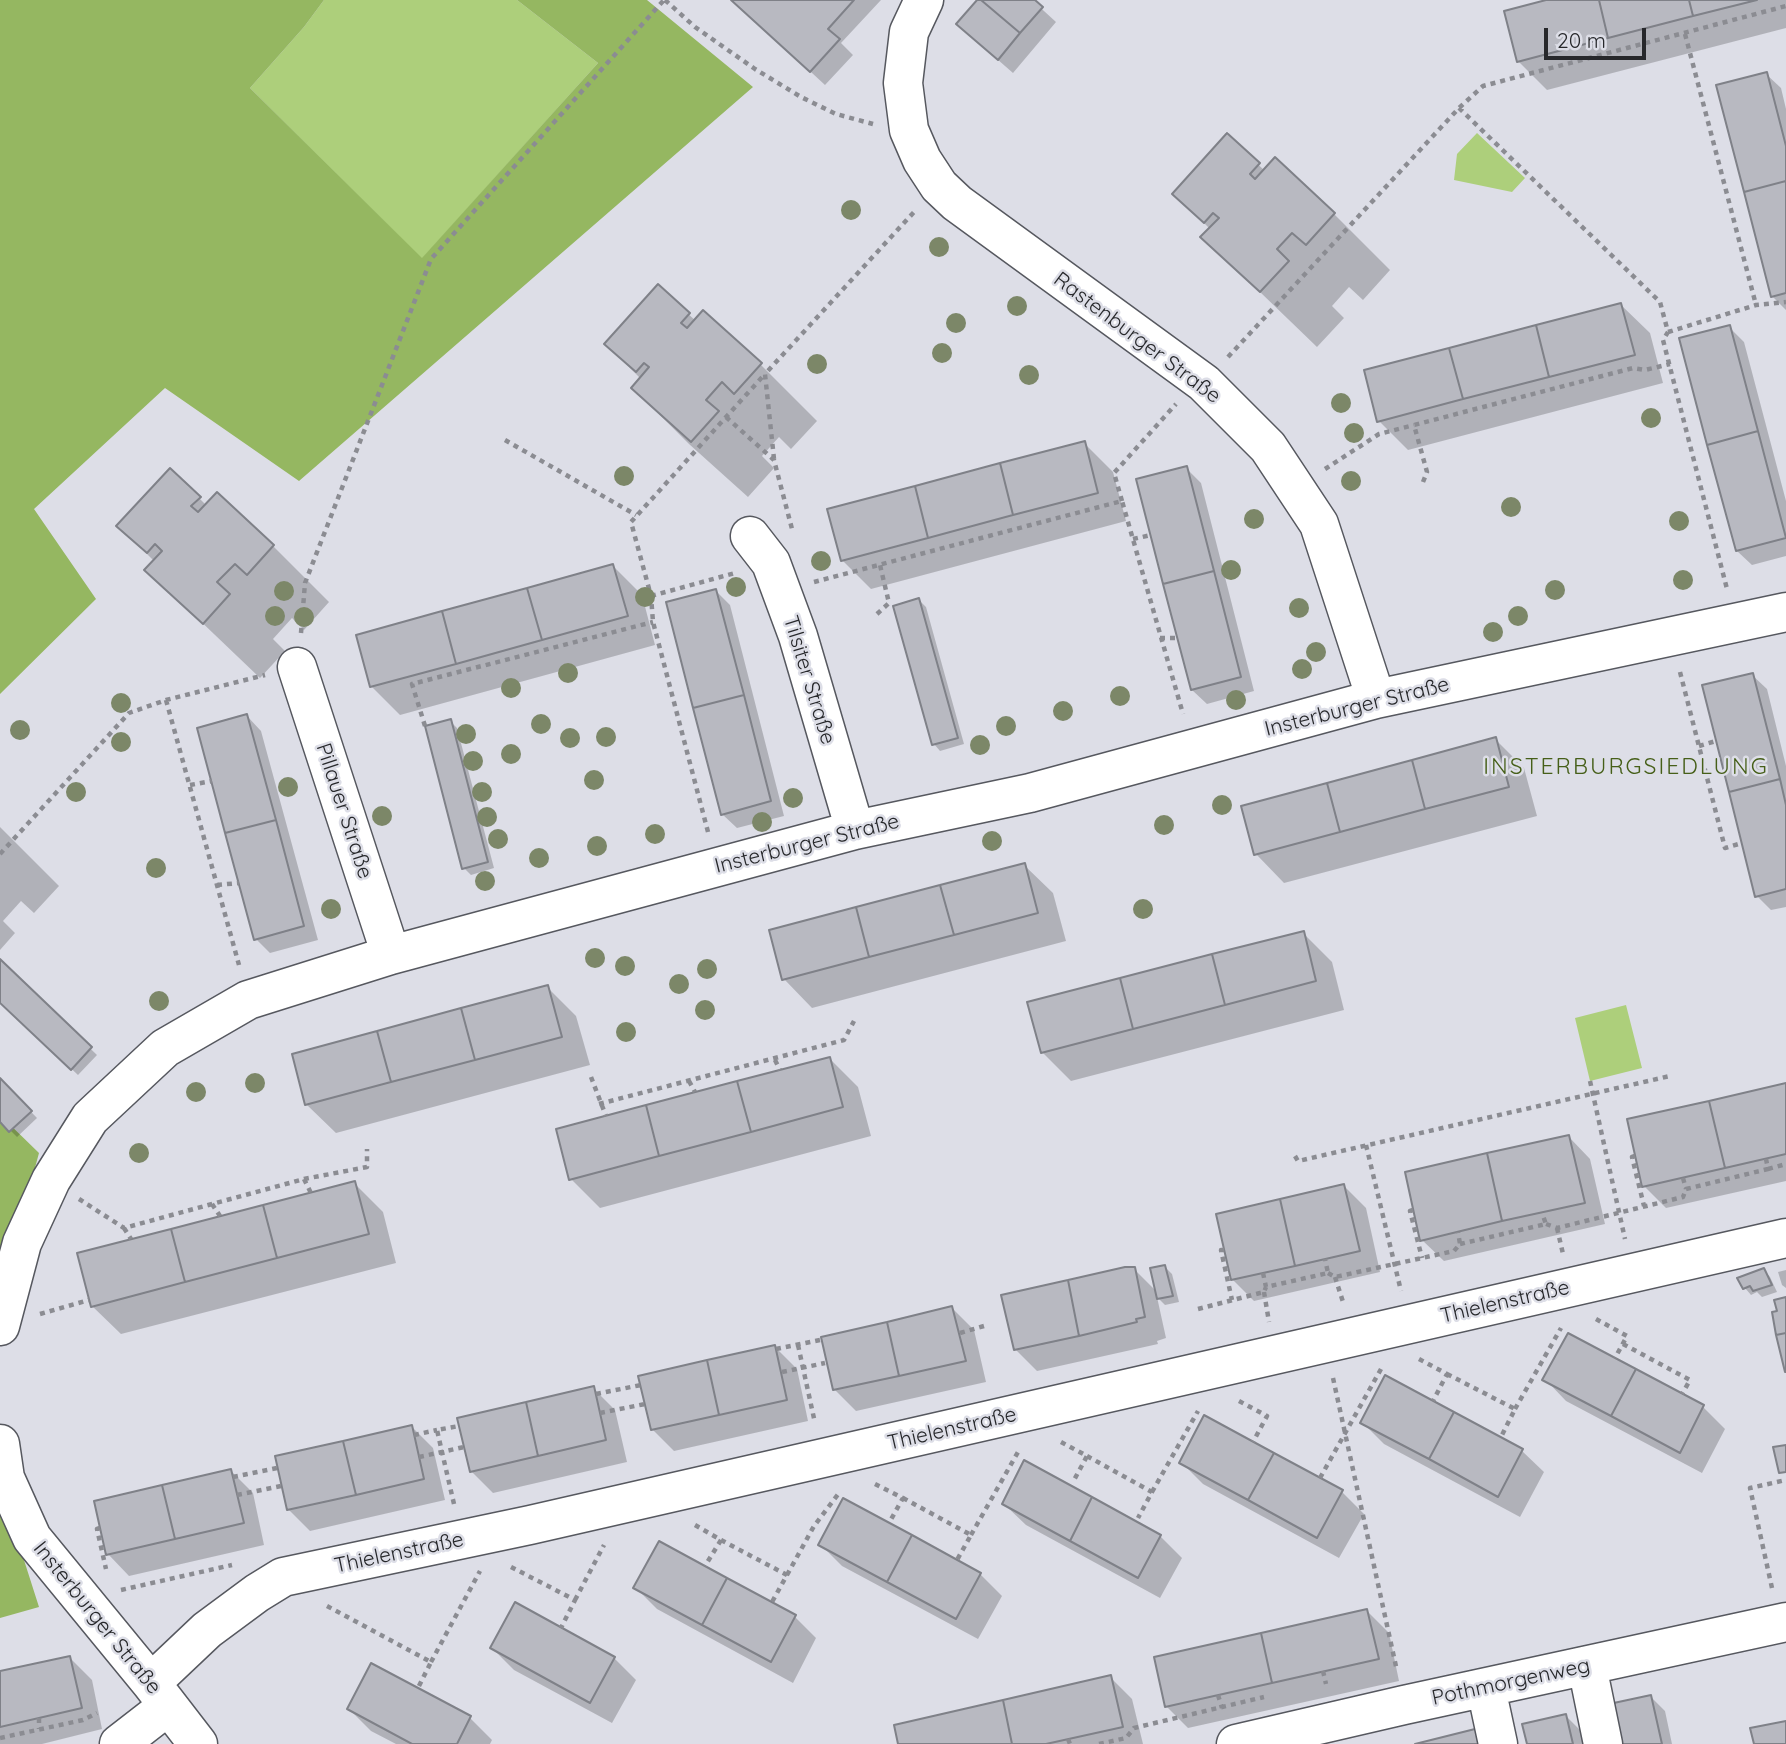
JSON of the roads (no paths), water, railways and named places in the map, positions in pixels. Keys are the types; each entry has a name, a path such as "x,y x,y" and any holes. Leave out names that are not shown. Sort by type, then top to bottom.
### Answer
{"street":[{"name":"Rastenburger Straße","path":"924,0 909,32 902,83 909,130 922,160 939,186 957,202 1052,274 1268,447 1319,524 1376,699"},
{"name":"Tilsiter Straße","path":"772,544 855,830"},
{"name":"Insterburger Straße","path":"15,1321 22,1243 51,1180 90,1118 165,1048 248,1000 391,955 855,830 1030,793 1376,699 1786,612"},
{"name":"Pillauer Straße","path":"297,667 391,955"},
{"name":"Thielenstraße","path":"112,1727 160,1694 207,1630 257,1592 283,1577 530,1525 1786,1238"},
{"name":"Insterburger Straße","path":"0,1444 5,1478 32,1538 198,1744"},
{"name":"Pothmorgenweg","path":"1236,1744 1578,1668 1780,1608"},
{"path":"1578,1668 1585,1744"},
{"path":"1578,1668 1603,1744"},
{"path":"1486,1688 1498,1744"}],"district":[{"name":"INSTERBURGSIEDLUNG","path":"1626,767"}]}
